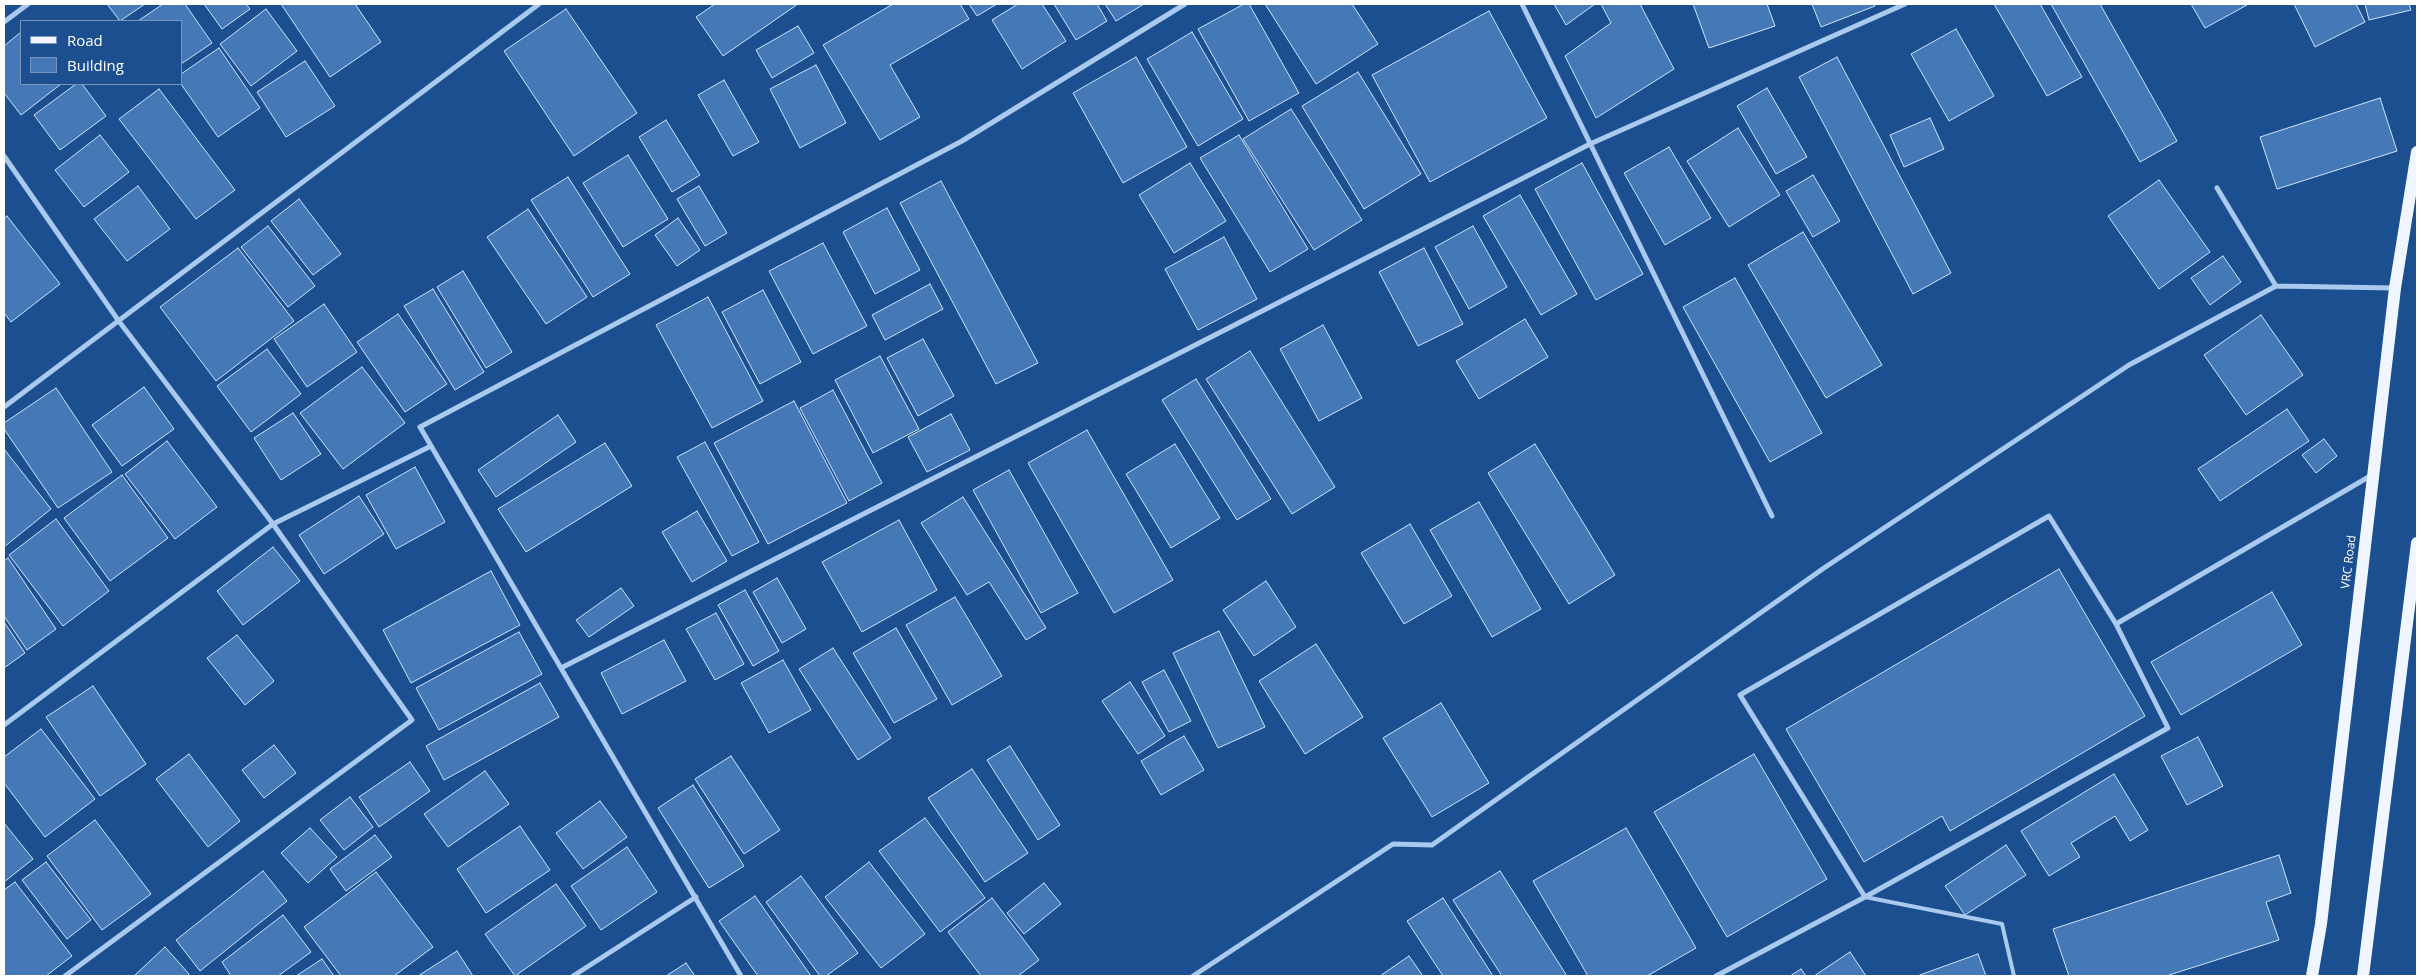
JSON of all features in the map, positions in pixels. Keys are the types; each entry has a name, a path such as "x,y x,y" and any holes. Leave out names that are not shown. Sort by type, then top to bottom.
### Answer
{"main road":[{"name":"VRC Road","path":"2312,976 2321,924 2395,288 2417,152"},
{"path":"2362,976 2417,543"}],"street":[{"path":"4,22 28,4"},
{"path":"4,407 539,4"},
{"path":"740,976 696,897 420,427 962,141 1186,4"},
{"path":"1522,4 1772,516"},
{"path":"561,668 1590,144 1905,4"},
{"path":"4,156 118,320 273,524 412,720 65,976"},
{"path":"2216,188 2276,286"},
{"path":"1193,976 1393,844 1432,845 1824,568 2129,365 2276,286 2395,288"},
{"path":"4,725 273,524 431,446"},
{"path":"2116,624 2373,475"},
{"path":"1716,976 1865,897 2168,728 2116,624 2048,516 1740,695 1865,897"},
{"path":"573,976 696,897"}],"lane":[{"path":"1865,897 2002,924 2014,976"}],"building":[{"path":"107,4 145,4 121,20 119,20"},
{"path":"163,4 185,4 212,43 182,63 182,20 139,20"},
{"path":"204,4 246,4 250,9 222,29"},
{"path":"281,4 355,4 381,42 330,77"},
{"path":"715,4 798,4 723,56 696,17"},
{"path":"893,4 960,4 969,19 890,65 920,117 880,140 823,45"},
{"path":"969,4 997,4 977,16"},
{"path":"1018,4 1042,4 1066,41 1022,69 992,20"},
{"path":"1054,4 1097,4 1107,21 1076,40"},
{"path":"1105,4 1144,4 1116,21"},
{"path":"1244,4 1249,4 1299,93 1249,121 1198,29"},
{"path":"1265,4 1352,4 1378,44 1316,84"},
{"path":"1554,4 1595,4 1566,25"},
{"path":"1601,4 1640,4 1674,69 1596,118 1565,56 1611,23"},
{"path":"1693,4 1767,4 1775,26 1709,48"},
{"path":"1812,4 1874,4 1875,6 1821,27"},
{"path":"1994,4 2040,4 2082,77 2047,96"},
{"path":"2051,4 2100,4 2177,141 2140,162"},
{"path":"2191,4 2246,4 2247,5 2205,28"},
{"path":"2294,4 2356,4 2365,22 2315,47"},
{"path":"2365,4 2409,4 2411,10 2369,20"},
{"path":"266,9 297,51 251,86 220,44"},
{"path":"566,9 637,113 574,156 504,51"},
{"path":"1489,11 1547,118 1430,182 1372,75"},
{"path":"798,26 814,53 772,78 756,50"},
{"path":"1956,29 1994,96 1949,121 1911,54"},
{"path":"1192,32 1243,119 1198,146 1147,59"},
{"path":"20,33 20,85 60,85 21,115 4,93 4,46"},
{"path":"219,48 260,108 218,137 182,85 182,73"},
{"path":"1136,57 1187,147 1123,183 1073,93"},
{"path":"1837,57 1951,273 1913,294 1799,77"},
{"path":"305,61 335,106 286,137 257,92"},
{"path":"816,65 846,123 800,148 770,89"},
{"path":"1358,72 1421,174 1364,209 1302,106"},
{"path":"724,80 759,142 733,156 698,95"},
{"path":"75,85 83,85 106,116 60,150 34,115"},
{"path":"1767,88 1807,157 1776,174 1737,106"},
{"path":"159,89 235,190 196,219 119,119"},
{"path":"2380,98 2397,151 2277,189 2260,137"},
{"path":"1291,109 1362,220 1314,250 1243,139"},
{"path":"1930,118 1944,149 1904,167 1890,135"},
{"path":"666,120 700,175 672,192 639,137"},
{"path":"1738,128 1780,195 1729,227 1687,161"},
{"path":"100,135 129,172 84,207 55,170"},
{"path":"1239,135 1308,249 1270,272 1200,158"},
{"path":"1669,147 1711,218 1665,245 1624,173"},
{"path":"628,155 668,219 623,247 583,183"},
{"path":"1190,163 1226,221 1174,253 1139,195"},
{"path":"1582,163 1643,274 1596,300 1535,189"},
{"path":"1813,175 1840,221 1813,237 1786,191"},
{"path":"568,177 630,274 593,297 531,200"},
{"path":"2159,180 2210,252 2159,289 2108,216"},
{"path":"941,181 1038,363 996,384 900,203"},
{"path":"138,186 170,229 127,261 94,219"},
{"path":"699,186 727,233 705,246 677,199"},
{"path":"1520,195 1577,294 1541,315 1483,216"},
{"path":"299,199 341,254 313,275 271,221"},
{"path":"887,208 920,270 875,294 843,232"},
{"path":"528,209 587,297 546,324 487,237"},
{"path":"7,216 60,284 11,322 4,313 4,219"},
{"path":"678,218 700,250 677,266 655,235"},
{"path":"268,226 315,286 288,307 241,247"},
{"path":"1473,226 1507,287 1469,309 1435,247"},
{"path":"1803,232 1882,365 1826,398 1748,265"},
{"path":"1224,237 1257,299 1198,330 1165,269"},
{"path":"823,243 867,326 813,354 769,271"},
{"path":"238,248 294,321 216,381 160,307"},
{"path":"1424,248 1463,324 1418,346 1379,272"},
{"path":"2223,256 2241,282 2210,305 2191,278"},
{"path":"463,271 512,352 486,368 437,287"},
{"path":"1735,278 1822,433 1770,462 1683,307"},
{"path":"930,284 943,309 885,340 872,315"},
{"path":"433,289 484,372 455,390 404,306"},
{"path":"763,290 801,362 760,384 722,312"},
{"path":"708,297 763,401 712,428 656,325"},
{"path":"324,304 357,352 307,387 274,339"},
{"path":"398,314 447,384 405,412 357,342"},
{"path":"2261,315 2303,375 2246,415 2204,355"},
{"path":"1525,319 1548,357 1479,399 1456,361"},
{"path":"1323,325 1362,398 1319,421 1280,349"},
{"path":"923,339 954,396 918,416 887,358"},
{"path":"267,349 301,394 251,432 217,386"},
{"path":"1250,351 1335,487 1292,514 1206,379"},
{"path":"880,356 919,429 873,453 835,380"},
{"path":"362,367 405,423 343,469 300,413"},
{"path":"1196,379 1271,499 1237,520 1162,400"},
{"path":"144,387 174,429 122,466 92,425"},
{"path":"56,388 112,472 58,508 4,429 4,423"},
{"path":"833,390 882,483 849,501 800,408"},
{"path":"794,401 847,503 768,544 714,443"},
{"path":"2287,409 2309,441 2220,501 2198,469"},
{"path":"293,413 321,454 281,480 254,438"},
{"path":"951,414 970,450 927,472 908,437"},
{"path":"558,415 576,442 496,497 478,470"},
{"path":"1087,430 1173,580 1114,613 1028,463"},
{"path":"2324,439 2337,456 2316,473 2302,455"},
{"path":"167,441 217,507 175,539 125,474"},
{"path":"705,442 759,542 732,556 677,457"},
{"path":"605,443 632,486 526,552 498,509"},
{"path":"1175,444 1220,518 1171,548 1126,474"},
{"path":"1535,444 1615,575 1569,604 1488,473"},
{"path":"4,449 51,509 4,547"},
{"path":"415,467 445,522 396,549 366,495"},
{"path":"1009,470 1078,593 1041,613 973,490"},
{"path":"122,475 168,538 110,581 64,518"},
{"path":"359,496 384,534 324,574 299,535"},
{"path":"963,497 1046,628 1026,640 989,582 967,595 921,523"},
{"path":"1479,502 1541,609 1492,637 1430,530"},
{"path":"697,511 727,561 692,582 662,532"},
{"path":"56,519 109,591 63,626 9,555"},
{"path":"899,520 937,590 862,632 822,562"},
{"path":"1410,524 1452,596 1404,624 1361,553"},
{"path":"273,547 300,581 243,625 217,591"},
{"path":"8,558 56,629 27,650 4,616 4,561"},
{"path":"2059,569 2145,716 1950,831 1942,816 1864,862 1786,729"},
{"path":"491,571 520,625 411,683 383,630"},
{"path":"777,578 806,629 782,643 753,592"},
{"path":"1266,581 1296,627 1254,656 1223,610"},
{"path":"621,588 634,606 589,637 576,620"},
{"path":"745,590 779,651 753,666 718,605"},
{"path":"2272,592 2302,645 2181,715 2151,662"},
{"path":"955,597 1002,676 952,705 906,625"},
{"path":"716,613 744,664 715,680 686,629"},
{"path":"4,622 25,653 4,668"},
{"path":"896,628 937,699 894,723 853,653"},
{"path":"1219,631 1265,727 1218,748 1173,653"},
{"path":"519,632 542,674 439,730 416,688"},
{"path":"237,635 274,681 245,705 207,658"},
{"path":"664,640 686,681 622,714 601,673"},
{"path":"1316,644 1363,717 1305,754 1259,681"},
{"path":"833,648 891,738 858,760 799,669"},
{"path":"783,660 811,710 769,733 741,683"},
{"path":"1164,670 1191,721 1169,732 1142,682"},
{"path":"1130,682 1165,736 1138,754 1102,701"},
{"path":"540,683 559,717 444,780 426,746"},
{"path":"93,686 146,764 100,796 46,717"},
{"path":"1441,703 1489,783 1432,817 1383,738"},
{"path":"41,729 95,799 45,837 4,783 4,757"},
{"path":"1184,736 1204,770 1161,795 1141,761"},
{"path":"2198,737 2223,786 2187,805 2161,756"},
{"path":"274,745 296,773 264,798 242,770"},
{"path":"1010,746 1060,825 1038,840 987,760"},
{"path":"189,754 240,821 208,847 156,779"},
{"path":"1754,754 1827,879 1727,937 1654,812"},
{"path":"731,756 780,830 744,854 695,779"},
{"path":"410,762 430,791 379,827 359,797"},
{"path":"972,769 1028,853 985,882 928,798"},
{"path":"485,771 509,804 448,847 424,814"},
{"path":"2114,774 2148,830 2130,841 2115,816 2071,843 2080,857 2049,876 2021,831"},
{"path":"693,785 744,866 709,888 658,808"},
{"path":"350,797 373,827 344,850 320,820"},
{"path":"600,801 627,837 583,869 556,833"},
{"path":"925,818 985,898 940,932 879,851"},
{"path":"95,820 151,894 102,930 47,856"},
{"path":"4,823 33,859 4,882"},
{"path":"520,826 550,870 486,913 457,869"},
{"path":"310,828 337,857 308,883 281,853"},
{"path":"1626,828 1696,948 1647,976 1588,976 1533,881"},
{"path":"375,835 392,857 346,891 330,869"},
{"path":"2006,845 2026,875 1965,915 1945,886"},
{"path":"627,847 657,892 601,930 571,886"},
{"path":"2279,855 2291,893 2266,902 2279,940 2166,976 2069,976 2053,929"},
{"path":"46,862 91,920 67,939 22,880"},
{"path":"869,862 925,934 881,968 825,897"},
{"path":"263,871 287,901 200,971 176,940"},
{"path":"1500,871 1567,976 1502,976 1453,900"},
{"path":"376,872 433,947 394,976 341,976 304,927"},
{"path":"801,876 858,953 826,976 820,976 766,902"},
{"path":"15,882 72,956 46,976 4,976 4,890"},
{"path":"1044,883 1061,904 1024,934 1007,913"},
{"path":"556,884 586,926 515,976 485,934"},
{"path":"755,896 811,976 758,976 719,921"},
{"path":"992,898 1039,960 1018,976 981,976 948,932"},
{"path":"1443,898 1493,976 1443,976 1407,921"},
{"path":"283,915 311,952 278,976 231,976 222,962"},
{"path":"165,947 189,974 187,976 134,976"},
{"path":"457,951 473,976 418,976"},
{"path":"1850,952 1866,976 1814,976"},
{"path":"1978,954 1986,976 1917,976"},
{"path":"1409,956 1423,976 1380,976"},
{"path":"322,959 334,976 296,976"},
{"path":"686,963 695,976 666,976"},
{"path":"1801,969 1806,976 1790,976"}]}
